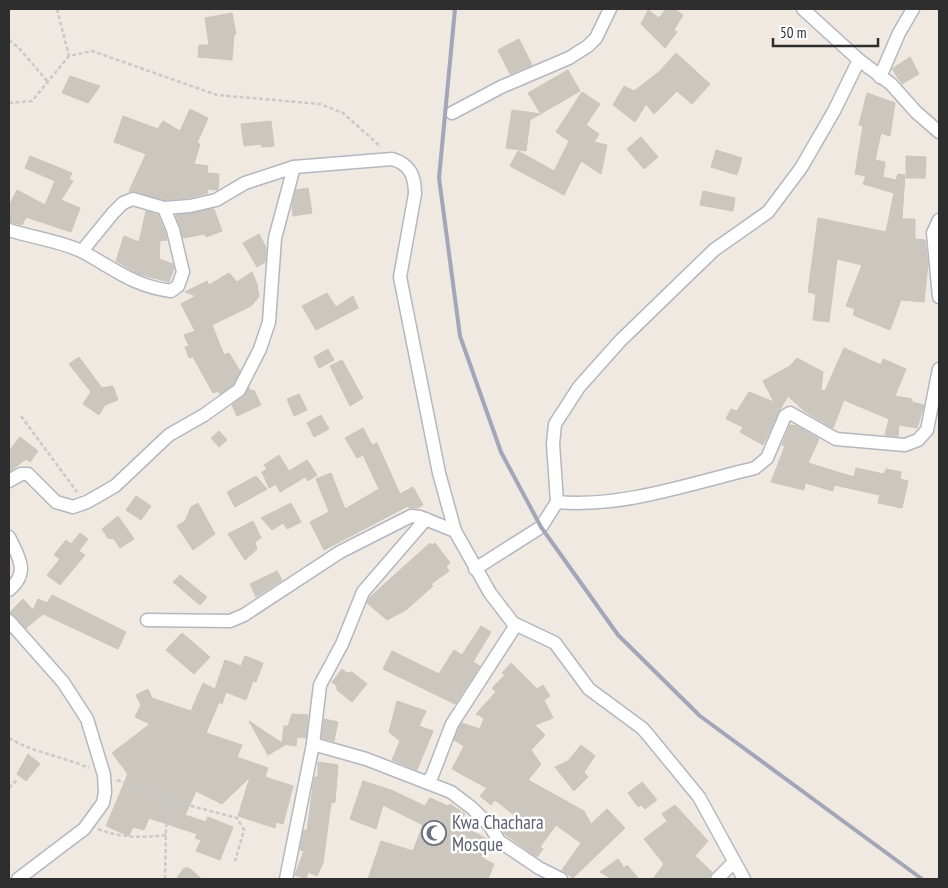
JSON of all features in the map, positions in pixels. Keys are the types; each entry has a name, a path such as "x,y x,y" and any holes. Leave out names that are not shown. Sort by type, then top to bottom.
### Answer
{"street":[{"path":"452,113 501,86 569,58 588,46 596,38 610,9"},
{"path":"803,9 859,60 891,84 916,112 939,132"},
{"path":"880,77 899,32 914,9"},
{"path":"475,569 541,527 557,502 553,444 555,424 579,387 620,342 714,250 768,212 801,168 834,111 859,60"},
{"path":"82,251 124,203 133,199 164,208 190,206 216,200 246,183 294,167 392,159 402,162 410,170 415,182 413,206 400,277 439,473 455,531 475,569 500,609 516,625 555,643 589,689 642,728 699,797 733,863 744,879"},
{"path":"9,481 21,474 28,474 56,502 73,507 87,502 115,486 169,435 204,415 239,390 260,349 269,322 275,238 294,167"},
{"path":"9,230 82,251 118,274 157,289 171,291 178,286 183,272 173,230 164,208"},
{"path":"939,220 933,233 939,297"},
{"path":"557,502 600,501 656,494 755,468 767,458 785,416 790,413 796,419 836,439 905,445 918,440 927,430 939,370"},
{"path":"147,620 230,621 244,615 340,552 411,516 426,519 455,531"},
{"path":"286,879 313,744 320,685 342,644 364,592 426,519"},
{"path":"9,537 20,562 21,573 18,581 9,590"},
{"path":"9,621 74,698 87,719 104,775 105,792 102,803 88,825 18,879"},
{"path":"427,782 432,776 452,724 516,625"},
{"path":"313,744 366,759 451,792 472,808 490,826 499,841 522,858 561,879"},
{"path":"717,879 733,863"}],"path":[{"path":"58,9 69,56"},
{"path":"9,40 18,47 48,82"},
{"path":"9,103 32,101 69,56 92,51 217,95 320,104 343,113 370,136 392,159"},
{"path":"21,416 72,487 87,502"},
{"path":"9,738 27,749 73,761 104,775 237,818 244,830 235,862"},
{"path":"9,788 17,780"},
{"path":"165,879 166,835 174,799"},
{"path":"88,825 119,837 137,839 166,835"}],"building":[{"path":"666,9 675,9 683,15 674,30 677,32 665,48 641,24 648,10 659,18"},
{"path":"232,13 236,34 234,35 232,60 198,57 199,45 209,45 205,18"},
{"path":"519,39 532,65 510,74 498,50"},
{"path":"676,53 710,84 692,104 677,91 654,114 646,104 635,122 613,105 624,86 634,91 659,72"},
{"path":"910,57 919,74 902,84 892,69"},
{"path":"568,70 580,91 541,114 528,93"},
{"path":"70,76 100,86 88,103 62,93"},
{"path":"582,92 600,104 586,125 599,134 594,142 607,145 601,174 581,161 564,195 510,166 518,151 554,171 569,141 556,132"},
{"path":"867,93 895,103 890,136 881,133 875,160 885,162 883,177 896,180 898,174 905,175 902,219 915,219 915,239 925,240 928,264 924,302 901,300 890,330 853,315 855,309 846,306 862,265 837,259 829,322 813,320 816,294 808,292 818,218 886,232 894,193 863,184 866,176 855,174 863,126 859,125"},
{"path":"190,109 208,118 197,143 200,144 194,164 208,166 207,173 219,174 218,190 207,189 208,193 189,198 165,200 129,191 146,154 114,142 123,116 158,129 163,121 180,131"},
{"path":"512,110 540,114 530,120 526,151 506,148"},
{"path":"271,121 274,146 262,147 261,144 244,146 241,124"},
{"path":"641,137 658,157 644,169 627,149"},
{"path":"716,150 742,158 737,175 711,167"},
{"path":"30,156 72,173 69,179 73,181 61,200 80,208 71,232 26,217 22,225 9,222 9,206 17,190 45,205 55,181 25,168"},
{"path":"906,156 926,157 925,178 906,178"},
{"path":"308,188 312,213 293,216 292,207 296,190"},
{"path":"703,191 735,198 733,211 700,205"},
{"path":"214,209 222,231 206,237 205,234 183,238 176,215"},
{"path":"146,211 158,215 165,232 167,240 160,241 159,259 173,264 174,268 169,282 138,274 116,261 124,236 139,242"},
{"path":"259,234 266,247 265,262 257,267 243,243"},
{"path":"252,272 257,284 259,297 251,306 212,325 224,355 229,353 240,371 233,385 220,394 218,391 213,393 193,357 189,358 185,347 189,346 184,335 195,331 181,304 196,296 185,292 207,281 209,285 229,273 237,282"},
{"path":"327,293 336,307 353,296 358,308 316,330 302,306"},
{"path":"844,348 881,365 883,359 906,369 895,396 912,399 912,402 924,405 917,428 899,425 898,436 885,435 889,419 844,400 833,428 804,411 788,396 763,445 740,432 743,427 726,419 731,409 737,411 749,392 774,402 763,381 790,366 797,358 823,372 821,390 825,391"},
{"path":"328,349 334,360 319,368 314,357"},
{"path":"79,357 102,388 113,386 118,400 105,405 99,415 83,404 91,392 69,364"},
{"path":"342,360 363,398 350,406 330,366"},
{"path":"249,388 251,391 254,390 261,405 237,416 232,405 244,396"},
{"path":"299,394 307,410 294,416 287,399"},
{"path":"321,415 329,429 314,437 307,423"},
{"path":"790,425 797,426 819,439 808,463 854,477 856,468 884,474 886,469 901,472 900,479 908,481 902,508 878,503 880,495 834,485 833,491 805,483 804,490 771,482 785,446 782,445"},
{"path":"363,428 372,445 377,443 400,494 413,487 423,505 417,508 409,508 408,506 324,550 310,522 329,512 316,479 331,473 345,509 379,489 363,455 357,458 345,438"},
{"path":"219,431 227,440 219,447 211,438"},
{"path":"20,437 38,451 30,462 26,459 9,472 9,451"},
{"path":"279,455 289,471 307,460 317,475 308,481 305,477 280,492 276,484 269,488 262,472 267,469 264,465"},
{"path":"256,476 267,489 235,507 227,492"},
{"path":"136,496 151,506 141,520 126,510"},
{"path":"198,503 215,534 193,550 177,526 185,521 191,507"},
{"path":"291,503 301,522 287,529 283,523 272,530 261,518"},
{"path":"118,516 134,539 120,548 114,539 108,538 102,529"},
{"path":"253,521 261,538 255,542 257,549 245,560 228,534"},
{"path":"80,533 88,539 79,551 85,555 60,585 47,575 60,559 54,555 66,540 71,544"},
{"path":"430,543 432,545 435,543 450,563 446,566 449,571 431,584 433,586 406,610 387,620 367,603 370,597"},
{"path":"277,571 282,580 256,597 250,584"},
{"path":"180,575 207,597 200,605 173,582"},
{"path":"52,595 126,632 118,649 43,614 26,628 15,616 9,613 23,599 33,610 38,599 47,603"},
{"path":"481,626 491,632 473,662 480,666 455,704 383,669 392,651 439,674 454,650 462,655"},
{"path":"182,633 210,657 194,674 166,650"},
{"path":"245,656 263,663 256,682 253,681 246,700 226,692 222,704 219,702 206,733 242,745 237,757 268,768 265,777 293,786 283,824 276,822 275,828 238,816 250,777 222,804 196,791 185,815 206,822 208,817 233,827 220,860 196,851 201,840 195,838 197,834 149,818 144,830 133,827 129,836 106,826 128,774 112,753 150,724 135,717 141,705 136,695 148,689 152,698 191,711 203,683 215,689 225,660 241,666"},
{"path":"511,663 537,689 543,685 550,696 544,700 553,718 535,725 545,735 531,750 541,764 528,780 584,811 591,824 607,809 625,828 573,878 562,870 581,843 556,825 540,847 543,849 537,857 503,833 514,815 495,800 491,805 480,796 487,788 452,769 464,746 454,740 459,728 462,723 480,729 484,718 476,714 496,692 492,688 505,675 502,673"},
{"path":"342,669 347,673 352,672 367,684 352,702 337,690 337,686 332,682"},
{"path":"397,701 426,711 419,726 433,731 417,770 392,760 400,741 389,732"},
{"path":"292,714 308,715 306,738 297,737 296,746 283,744 285,745 268,755 249,721 282,743 284,726 288,726"},
{"path":"324,719 338,722 334,741 322,738"},
{"path":"581,745 595,756 584,772 588,777 574,791 555,767 568,761"},
{"path":"28,754 40,764 26,781 17,774"},
{"path":"318,762 338,765 335,802 331,803 323,863 317,876 308,872 306,879 295,875 304,851 300,850 304,830 307,831 313,786 315,777 318,777"},
{"path":"363,781 391,790 425,806 430,798 448,806 450,804 465,814 458,824 489,840 491,844 484,859 494,864 488,879 368,879 381,841 413,851 423,825 383,805 376,829 350,819"},
{"path":"642,782 657,800 645,809 641,805 638,807 628,793"},
{"path":"675,805 708,841 695,856 712,872 708,879 653,879 664,864 644,839 667,821 662,814"},
{"path":"618,859 624,868 627,865 639,879 612,879 600,872"},
{"path":"184,868 189,868 202,879 176,879"}],"railway":[{"path":"455,9 439,178 460,336 501,452 541,527 618,635 700,716 922,879"}],"place":[{"name":"Kwa Chachara Mosque","path":"434,833"}]}
